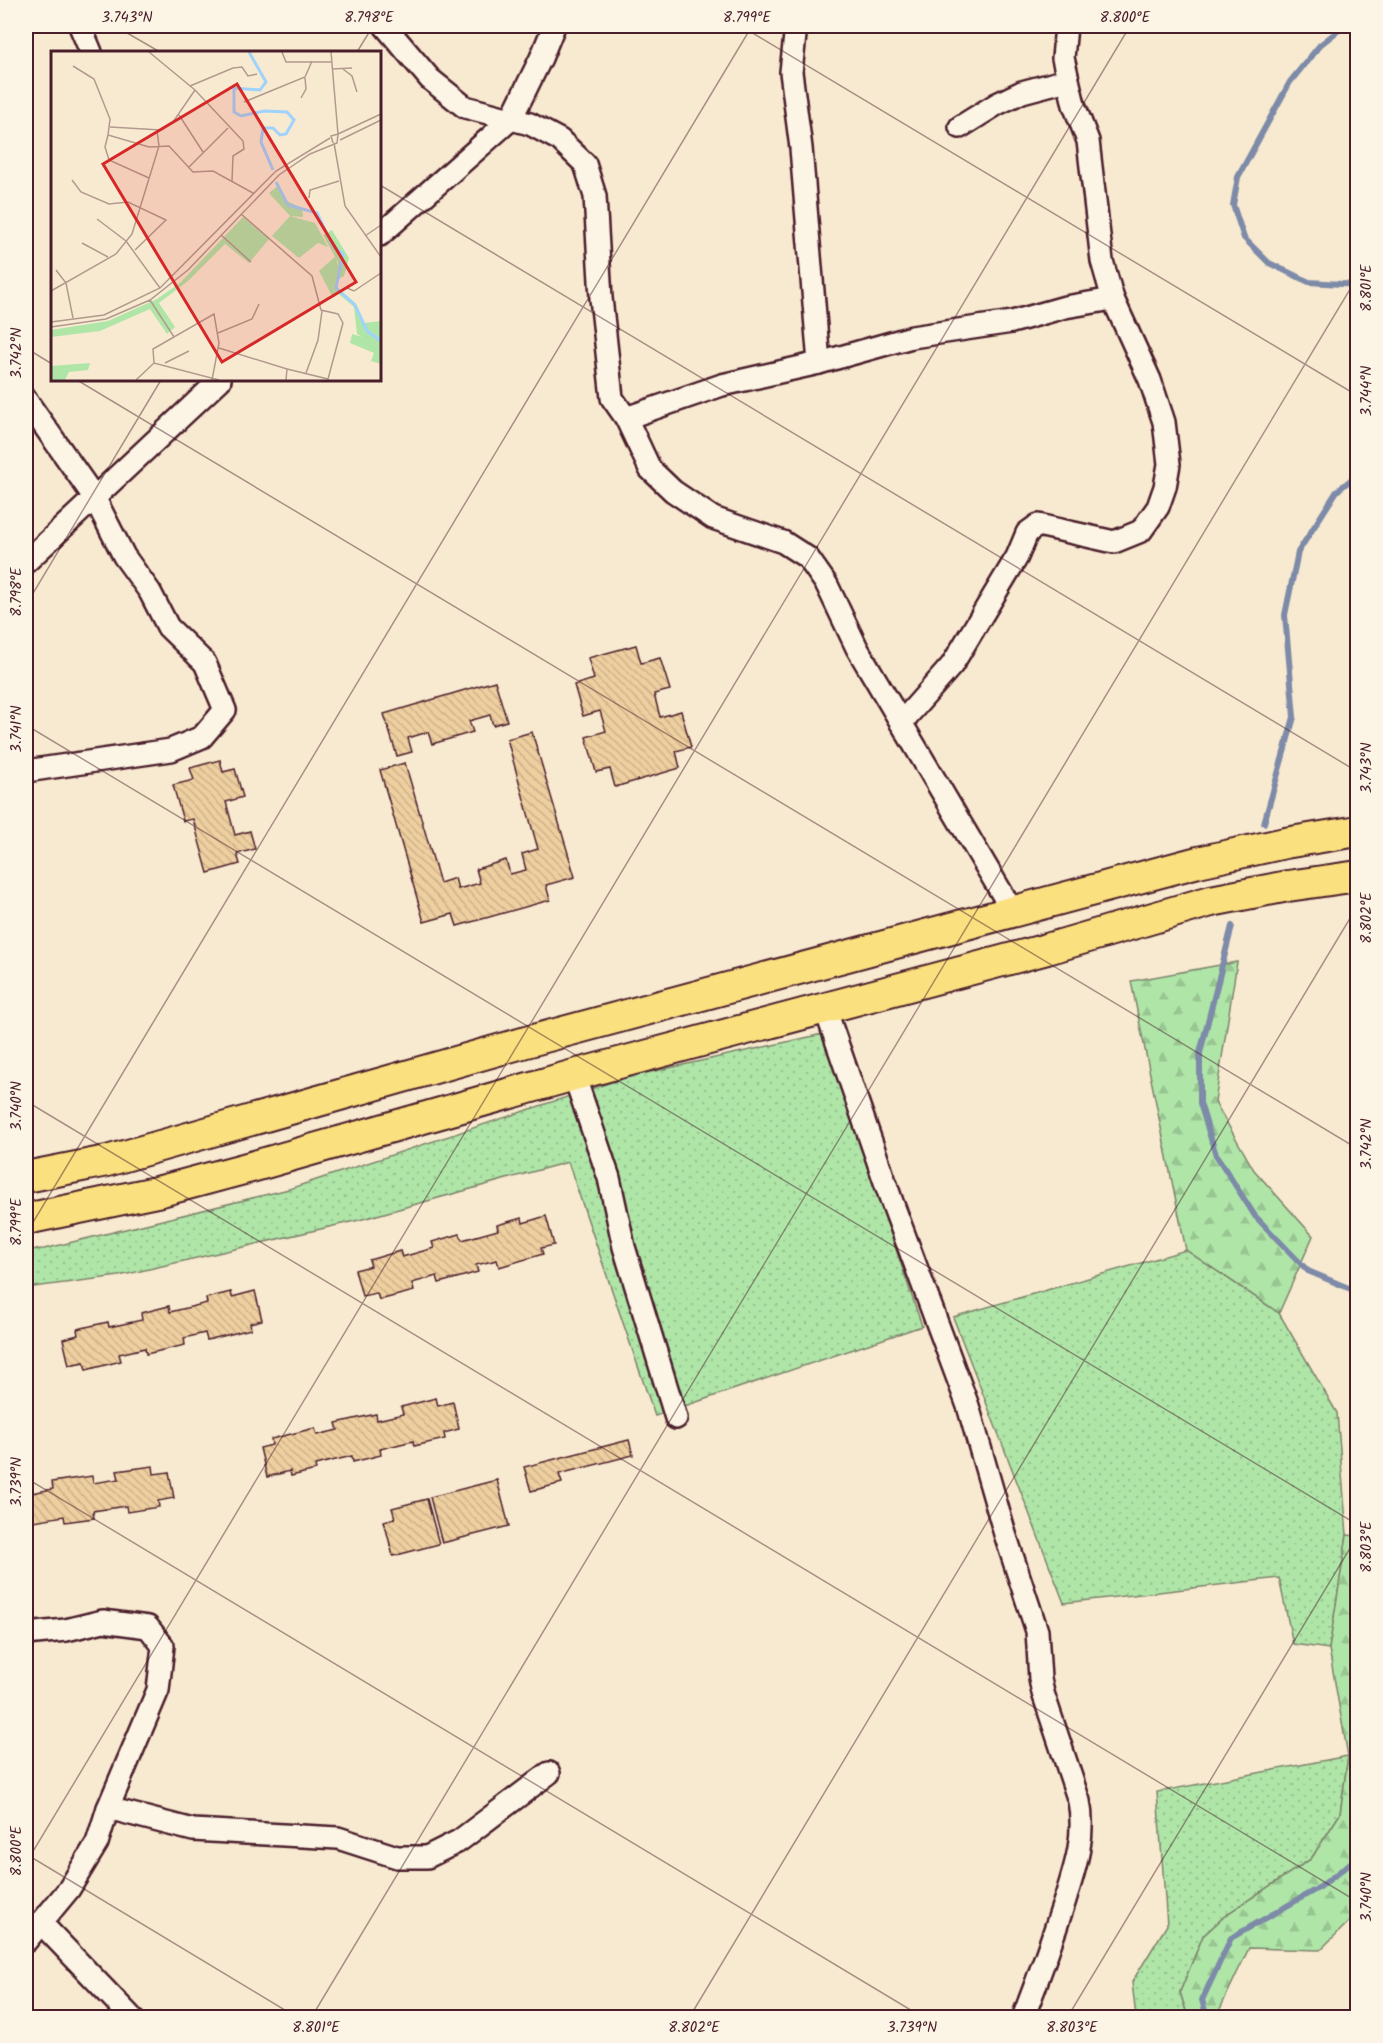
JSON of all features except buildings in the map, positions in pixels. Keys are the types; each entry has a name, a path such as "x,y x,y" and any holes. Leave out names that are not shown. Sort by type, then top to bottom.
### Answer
{"highway":[{"path":"26,1177 107,1161 538,1039 1198,862 1286,843 1358,831"},
{"path":"26,1219 195,1182 574,1075 1047,949 1211,901 1288,886 1358,876"}],"street":[{"path":"80,26 92,51"},
{"path":"385,26 430,79 465,107 530,124 560,140 585,164 595,196 600,298 612,398 626,418 650,469 672,491 713,518 783,542 808,558 827,585 857,648 1013,912"},
{"path":"381,234 511,119 554,26"},
{"path":"796,26 791,72 801,148 819,363"},
{"path":"901,723 952,665 1017,557 1027,533 1038,525 1114,542 1141,531 1158,507 1165,487 1169,464 1164,422 1150,380 1113,299 1102,261 1088,141 1067,80 1063,58 1066,26"},
{"path":"960,127 997,104 1022,92 1067,80"},
{"path":"626,418 722,385 819,363 912,337 1012,322 1065,307 1113,299"},
{"path":"26,562 219,381"},
{"path":"26,400 94,497 124,556 150,592 168,627 205,663 225,710 202,737 171,750 26,771"},
{"path":"825,1008 892,1202 968,1406 1036,1632 1043,1693 1082,1816 1076,1865 1050,1948 1023,2018"},
{"path":"574,1075 609,1178 624,1247 676,1418"},
{"path":"26,1634 66,1630 103,1621 115,1622 148,1627 163,1646 158,1690 108,1808 97,1843 69,1888 26,1941"},
{"path":"108,1808 193,1830 338,1838 397,1857 427,1857 459,1841 549,1773"},
{"path":"41,1923 132,2018"}],"green space":[{"path":"1237,962 1215,1102 1254,1170 1313,1236 1279,1313 1186,1250 1131,981"},
{"path":"823,1034 922,1326 655,1416 568,1162 359,1220 119,1276 26,1288 26,1250 44,1249 289,1189 624,1078"},
{"path":"1186,1250 1279,1313 1337,1413 1347,1535 1329,1649 1293,1644 1279,1578 1064,1603 953,1317"},
{"path":"1347,1535 1358,1536 1357,1914 1320,1950 1249,1948 1220,2009 1223,2017 1188,2017 1180,1992 1203,1936 1227,1914 1311,1859 1340,1814 1348,1756 1329,1649"},
{"path":"1348,1756 1340,1814 1311,1859 1227,1914 1203,1936 1180,1992 1188,2017 1136,2017 1132,1982 1167,1925 1157,1792"}],"waterway":[{"path":"1357,26 1344,26 1320,45 1290,82 1238,177 1233,205 1244,238 1269,263 1309,282 1358,285"},
{"path":"1264,823 1294,717 1285,615 1298,552 1337,491 1358,474"},
{"path":"1232,926 1200,1053 1200,1103 1216,1155 1255,1216 1308,1271 1358,1292"},
{"path":"1207,2018 1202,2000 1231,1938 1320,1887 1358,1857"}]}
